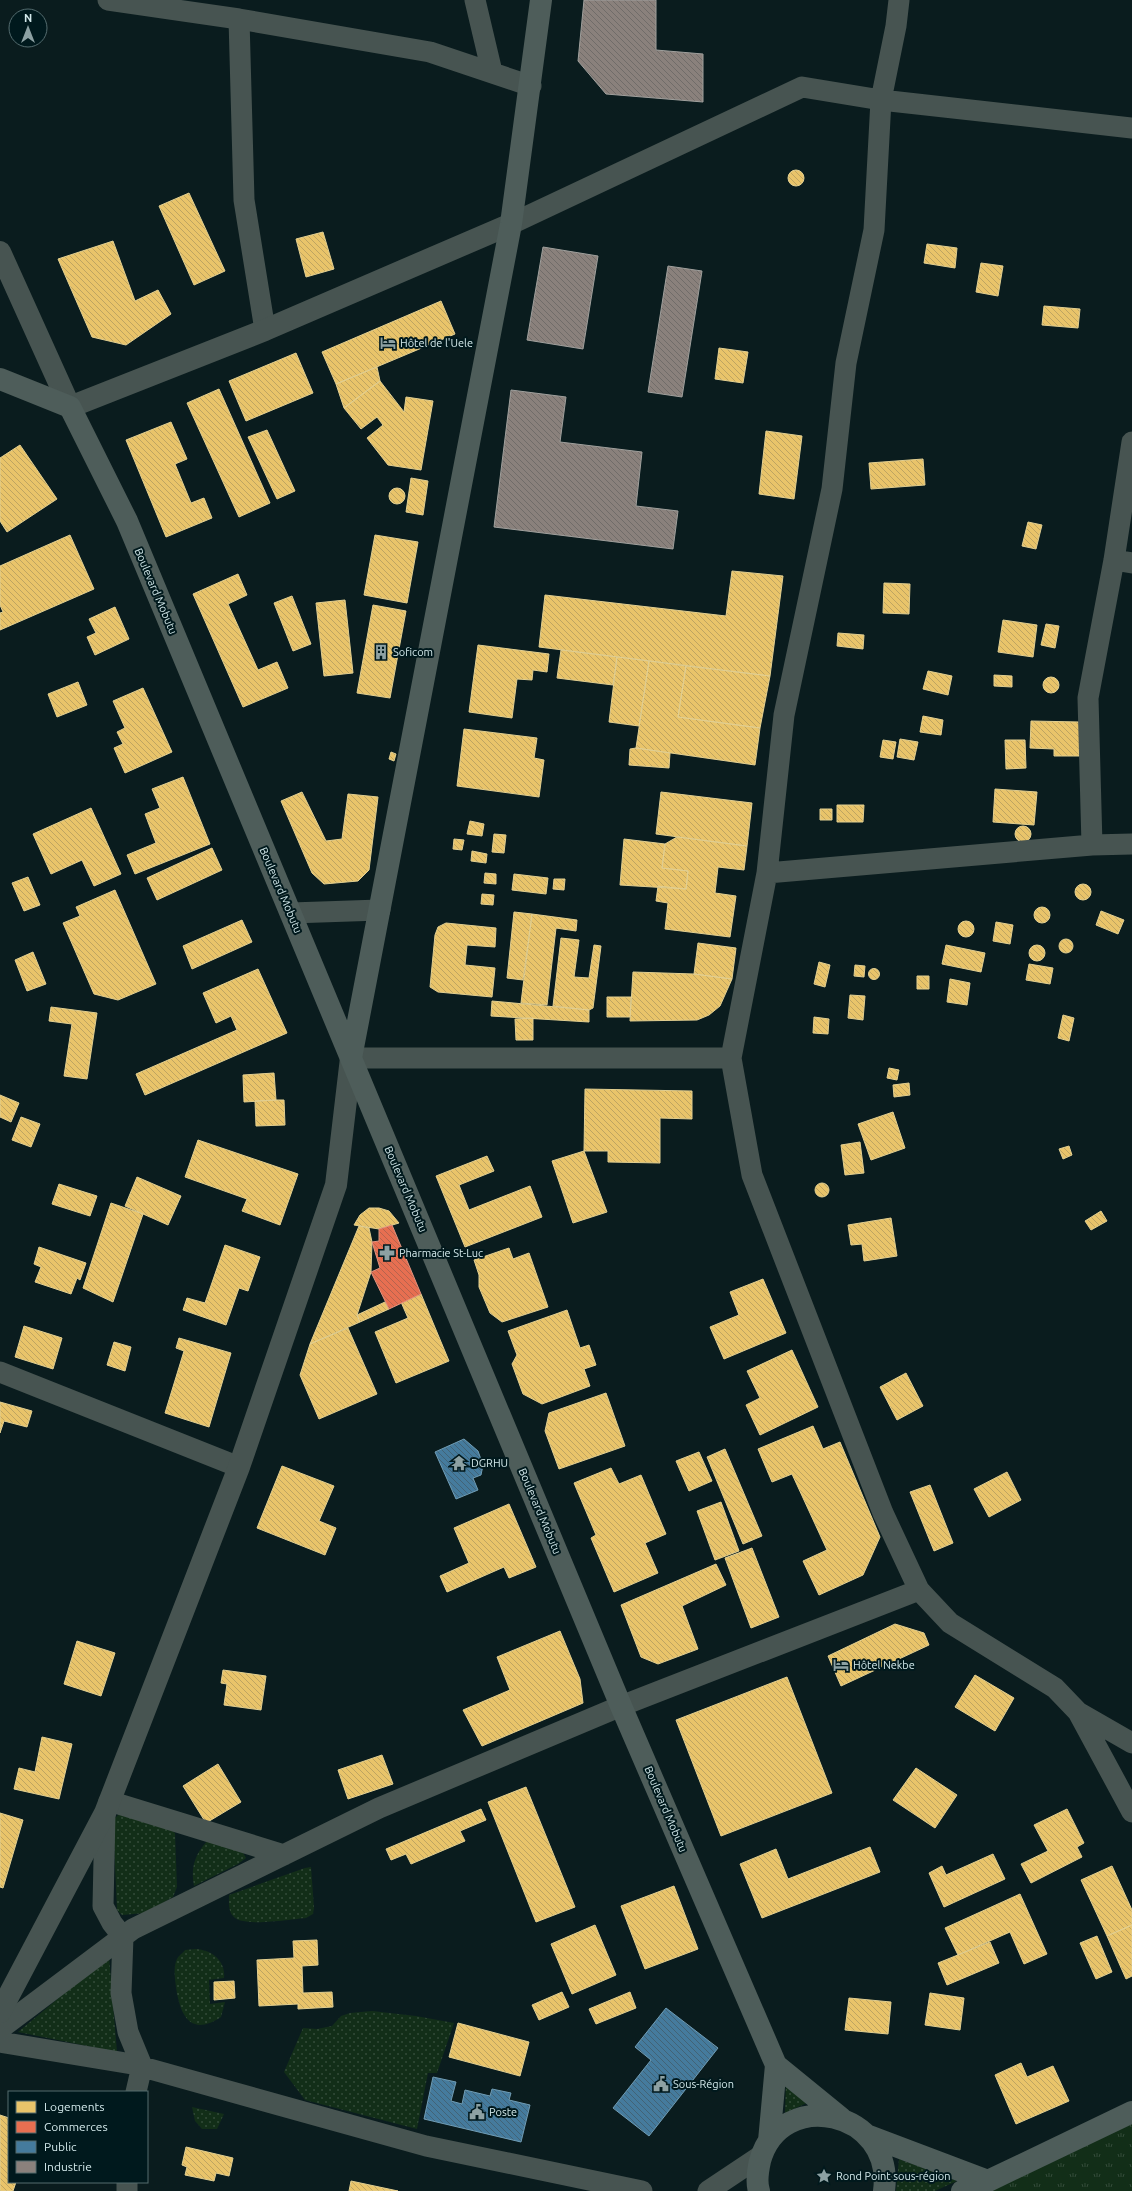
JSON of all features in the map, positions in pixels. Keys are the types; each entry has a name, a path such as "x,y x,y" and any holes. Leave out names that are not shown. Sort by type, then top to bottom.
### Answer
{"main road":[{"path":"351,1058 511,224 531,86 541,0"},
{"path":"0,379 70,407"},
{"name":"Boulevard Mobutu","path":"70,407 127,521 621,1706 776,2065"},
{"path":"776,2065 840,2118"},
{"path":"759,2191 758,2171 766,2148 776,2065"},
{"path":"962,2191 988,2181 1132,2112"},
{"path":"766,2148 780,2130 794,2121 809,2116 825,2115 840,2118 856,2125 869,2136 878,2150 884,2164 884,2191"},
{"path":"869,2136 988,2181"}],"street":[{"path":"108,0 239,19 430,52 531,86"},
{"path":"475,0 492,72"},
{"path":"900,0 881,100 874,230 846,363 832,489 784,715 767,873 731,1058 752,1175 883,1513 919,1590 950,1623 1055,1688 1078,1712 1132,1812"},
{"path":"239,19 244,200 265,330"},
{"path":"0,252 70,407 265,330 511,224 802,87 881,100 1132,128"},
{"path":"1092,845 1088,698 1123,561 1132,442"},
{"path":"767,873 1092,845 1132,844"},
{"path":"290,913 380,910"},
{"path":"0,2012 107,1807 239,1467 336,1185 351,1058 731,1058"},
{"path":"0,1372 239,1467"},
{"path":"0,2029 133,1930 379,1808 621,1706 919,1590"},
{"path":"1078,1712 1132,1743"},
{"path":"107,1807 284,1854"},
{"path":"107,1807 103,1906 112,1923 123,1937 121,1993 128,2032 142,2066 136,2091"},
{"path":"0,2042 142,2066 426,2146 642,2191"},
{"path":"708,2191 766,2148"}],"green space":[{"path":"119,1814 170,1829 175,1833 177,1887 173,1897 145,1913 122,1915 117,1910 113,1820"},
{"path":"210,1838 241,1849 246,1858 238,1864 194,1886 193,1872 195,1860 205,1843"},
{"path":"311,1867 314,1908 313,1914 306,1918 246,1922 238,1920 231,1914 229,1895"},
{"path":"196,1949 212,1954 217,1958 223,1966 224,1972 224,1978 209,1980 210,2004 225,2002 221,2017 211,2023 202,2025 195,2024 184,2015 180,2007 175,1977 175,1966 178,1957 185,1950"},
{"path":"109,1956 117,2052 18,2032"},
{"path":"372,2011 416,2016 454,2023 437,2073 428,2073 417,2129 305,2100 284,2072 303,2028 317,2029 332,2026 341,2016 350,2013"},
{"path":"786,2080 809,2102 785,2113"},
{"path":"192,2107 224,2114 217,2129 202,2129 195,2121"},
{"path":"1132,2123 1132,2191 968,2191"},
{"path":"899,2159 957,2181 935,2191 896,2191"}],"building: Logements":[{"path":"796,170 802,172 804,178 802,184 796,186 790,184 788,178 790,172"},
{"path":"189,193 225,271 194,285 159,206"},
{"path":"323,232 334,269 306,277 296,239"},
{"path":"113,241 135,301 158,290 171,314 126,345 92,337 58,259"},
{"path":"927,244 957,248 955,268 924,263"},
{"path":"981,263 1003,266 998,296 976,292"},
{"name":"Hôtel de l'Uele","path":"441,301 455,334 336,384 322,352"},
{"path":"1044,306 1080,309 1078,328 1042,325"},
{"path":"719,348 748,352 743,383 715,379"},
{"path":"296,353 313,393 246,421 229,381"},
{"path":"377,367 380,381 344,408 336,384"},
{"path":"380,381 404,412 406,397 433,401 421,470 388,465 367,438 383,425 377,417 361,429 344,408"},
{"path":"219,389 270,503 239,517 187,403"},
{"path":"171,422 187,459 175,464 191,503 204,498 212,518 166,537 126,440"},
{"path":"267,430 295,491 277,499 248,437"},
{"path":"766,431 802,436 794,499 759,494"},
{"path":"20,445 57,499 7,532 0,521 0,458"},
{"path":"923,459 925,485 871,489 869,463"},
{"path":"411,478 428,481 423,515 406,512"},
{"path":"397,488 403,490 405,496 403,502 397,504 391,502 389,496 391,490"},
{"path":"1028,522 1042,525 1036,549 1022,546"},
{"path":"70,535 94,589 0,630 0,613 3,612 0,605 0,566"},
{"path":"375,535 418,542 407,603 364,595"},
{"path":"732,571 783,576 770,676 539,647 545,595 726,616"},
{"path":"238,574 247,595 228,604 258,670 277,662 288,688 243,707 193,594"},
{"path":"884,583 910,584 909,614 883,613"},
{"path":"292,596 311,644 293,651 274,603"},
{"path":"345,600 353,673 324,676 316,603"},
{"name":"Soficom","path":"373,605 406,611 390,698 357,693"},
{"path":"115,607 129,639 95,655 87,637 96,633 89,619"},
{"path":"1003,620 1037,625 1033,657 998,652"},
{"path":"1046,624 1059,626 1055,648 1041,645"},
{"path":"838,633 864,635 863,649 837,646"},
{"path":"478,645 549,654 547,672 533,670 532,680 517,679 512,718 469,712"},
{"path":"561,650 617,657 613,685 557,678"},
{"path":"617,657 649,661 639,726 609,722"},
{"path":"649,661 686,666 678,717 760,728 755,765 636,748"},
{"path":"686,666 770,676 760,728 678,717"},
{"path":"928,671 952,676 948,695 923,689"},
{"path":"994,675 1012,676 1012,687 994,686"},
{"path":"1051,677 1057,679 1059,685 1057,691 1051,693 1045,691 1043,685 1045,679"},
{"path":"78,682 87,705 57,717 48,694"},
{"path":"143,688 172,752 125,773 114,748 123,744 117,732 125,728 113,701"},
{"path":"923,716 943,720 941,735 920,732"},
{"path":"1031,721 1080,722 1079,756 1054,756 1054,749 1030,748"},
{"path":"464,729 537,738 534,758 544,760 539,797 457,786"},
{"path":"900,739 918,742 914,760 897,757"},
{"path":"883,740 896,742 893,759 880,757"},
{"path":"1005,740 1025,740 1026,768 1006,769"},
{"path":"636,748 670,753 669,768 629,765 630,749"},
{"path":"391,752 396,754 394,761 389,759"},
{"path":"183,777 210,844 135,874 127,855 156,843 145,814 160,808 152,789"},
{"path":"995,789 1037,792 1034,825 993,822"},
{"path":"302,792 326,841 342,839 348,794 378,797 369,870 358,881 324,884 312,873 281,801"},
{"path":"661,792 752,803 747,846 656,834"},
{"path":"837,805 864,805 863,822 837,822"},
{"path":"91,808 121,874 94,886 82,860 51,874 33,834"},
{"path":"820,809 832,809 832,820 820,820"},
{"path":"470,821 484,824 482,836 467,834"},
{"path":"1023,826 1029,828 1031,834 1029,840 1023,842 1017,840 1015,834 1017,828"},
{"path":"494,834 506,835 504,853 492,852"},
{"path":"677,837 747,846 744,870 718,867 715,893 736,896 730,937 665,929 668,903 656,901 658,886 686,889 688,871 662,868 665,844"},
{"path":"454,839 464,840 462,850 453,849"},
{"path":"624,839 665,844 662,868 688,871 686,889 620,885"},
{"path":"212,848 222,870 157,900 147,878"},
{"path":"472,851 487,854 486,863 471,861"},
{"path":"485,873 496,874 496,884 484,883"},
{"path":"514,874 548,878 546,894 512,890"},
{"path":"28,877 40,905 24,911 12,883"},
{"path":"554,879 565,879 564,890 553,889"},
{"path":"1083,884 1090,889 1091,892 1086,899 1083,900 1076,895 1075,892 1080,885"},
{"path":"115,890 156,984 118,1000 94,994 63,923 80,916 76,907"},
{"path":"482,894 494,895 493,905 481,904"},
{"path":"1042,907 1048,909 1050,915 1048,921 1042,923 1036,921 1034,915 1036,909"},
{"path":"1101,911 1124,920 1118,934 1096,925"},
{"path":"514,912 532,914 523,980 507,978"},
{"path":"532,914 577,920 576,931 556,928 547,1005 521,1003"},
{"path":"242,920 252,942 192,969 183,946"},
{"path":"963,921 969,921 974,926 972,935 969,937 963,937 958,932 958,926"},
{"path":"996,922 1013,925 1010,944 993,941"},
{"path":"446,923 496,928 495,947 467,945 465,965 495,968 492,997 438,992 430,987 435,935 438,927"},
{"path":"561,938 579,940 574,977 589,978 594,945 601,946 593,1008 589,1010 553,1006"},
{"path":"1066,939 1071,941 1073,946 1071,951 1066,953 1061,951 1059,946 1061,941"},
{"path":"698,943 736,948 732,979 694,974"},
{"path":"946,945 985,953 981,972 942,964"},
{"path":"1034,945 1040,945 1045,950 1043,959 1040,961 1034,961 1029,956 1029,950"},
{"path":"33,952 46,984 27,991 15,960"},
{"path":"819,962 830,965 825,987 814,984"},
{"path":"1029,964 1053,968 1050,984 1026,980"},
{"path":"855,965 865,966 864,977 854,976"},
{"path":"258,969 287,1033 145,1095 136,1074 237,1030 231,1016 216,1023 203,993"},
{"path":"872,969 876,969 878,970 878,978 872,979 869,976 869,972"},
{"path":"633,972 694,974 732,979 720,1006 709,1015 697,1020 630,1021"},
{"path":"917,976 929,976 929,989 917,989"},
{"path":"950,979 970,983 967,1005 947,1002"},
{"path":"850,995 865,996 863,1020 848,1018"},
{"path":"607,997 631,997 630,1017 607,1017"},
{"path":"492,1001 589,1010 589,1022 491,1016"},
{"path":"51,1007 97,1013 87,1079 64,1076 72,1024 49,1021"},
{"path":"1063,1015 1074,1018 1069,1041 1058,1038"},
{"path":"814,1017 829,1019 828,1034 813,1033"},
{"path":"533,1018 533,1040 516,1040 515,1019"},
{"path":"889,1068 899,1070 897,1080 887,1078"},
{"path":"274,1073 276,1100 244,1102 243,1075"},
{"path":"909,1083 910,1095 894,1097 893,1085"},
{"path":"585,1089 692,1091 692,1119 660,1118 660,1163 608,1162 608,1151 584,1151"},
{"path":"0,1095 19,1103 11,1122 0,1117"},
{"path":"284,1100 285,1125 256,1126 255,1101"},
{"path":"893,1112 905,1148 871,1160 858,1124"},
{"path":"21,1117 40,1124 31,1147 12,1140"},
{"path":"198,1140 298,1174 280,1225 242,1211 247,1199 185,1177"},
{"path":"860,1142 864,1173 845,1175 841,1145"},
{"path":"1069,1146 1072,1155 1063,1159 1059,1149"},
{"path":"584,1151 607,1212 573,1223 552,1161"},
{"path":"487,1156 494,1171 459,1185 469,1210 530,1186 542,1217 465,1247 436,1176"},
{"path":"137,1177 181,1196 168,1225 125,1206"},
{"path":"822,1183 827,1185 829,1190 827,1195 822,1197 817,1195 815,1190 817,1185"},
{"path":"59,1184 97,1196 90,1216 52,1204"},
{"path":"111,1203 143,1214 113,1302 83,1288"},
{"path":"369,1208 379,1208 389,1211 399,1223 379,1229 354,1225 360,1215"},
{"path":"1101,1211 1107,1221 1091,1230 1085,1221"},
{"path":"891,1218 897,1256 864,1261 862,1244 851,1245 848,1225"},
{"path":"359,1226 369,1228 372,1242 371,1272 357,1315 360,1322 310,1344"},
{"path":"225,1245 260,1257 248,1291 239,1288 226,1325 183,1310 187,1298 205,1303"},
{"path":"39,1247 86,1263 80,1280 77,1278 71,1294 35,1282 41,1267 34,1264"},
{"path":"509,1248 513,1259 529,1253 548,1307 502,1322 490,1313 479,1287 479,1275 474,1260"},
{"path":"763,1279 786,1333 724,1359 710,1327 739,1315 730,1292"},
{"path":"421,1294 449,1361 396,1383 375,1332 408,1318 401,1302"},
{"path":"385,1302 389,1309 360,1322 357,1315"},
{"path":"567,1310 580,1348 589,1345 596,1365 584,1369 590,1386 542,1404 523,1394 512,1364 517,1355 508,1331"},
{"path":"24,1326 62,1338 53,1369 15,1357"},
{"path":"348,1328 377,1394 319,1419 300,1375 310,1344"},
{"path":"179,1338 231,1353 209,1427 165,1413 184,1351 176,1348"},
{"path":"114,1342 131,1347 125,1371 107,1365"},
{"path":"792,1350 818,1407 760,1435 746,1405 760,1398 747,1371"},
{"path":"906,1373 923,1406 897,1420 880,1387"},
{"path":"606,1393 625,1446 559,1469 545,1431 549,1413"},
{"path":"0,1402 32,1411 27,1427 4,1421 0,1433"},
{"path":"813,1426 823,1449 840,1442 880,1537 863,1575 819,1595 803,1561 827,1550 792,1474 772,1482 758,1449"},
{"path":"725,1449 762,1536 743,1544 707,1457"},
{"path":"699,1452 712,1481 689,1491 676,1461"},
{"path":"282,1466 334,1486 319,1521 336,1528 325,1555 257,1528"},
{"path":"611,1468 619,1484 641,1475 666,1534 645,1543 658,1573 614,1592 591,1538 596,1535 574,1483"},
{"path":"1007,1472 1021,1500 989,1517 974,1489"},
{"path":"930,1485 953,1543 934,1551 910,1492"},
{"path":"721,1502 739,1551 715,1560 697,1511"},
{"path":"509,1504 536,1567 509,1578 504,1567 447,1592 440,1576 469,1563 454,1528"},
{"path":"752,1548 779,1617 751,1628 725,1558"},
{"path":"716,1564 726,1585 682,1606 698,1649 658,1664 641,1657 621,1605"},
{"path":"895,1624 924,1633 929,1645 841,1686 828,1656"},
{"path":"560,1631 580,1679 583,1703 482,1746 463,1710 510,1690 497,1657"},
{"path":"77,1641 115,1653 101,1696 64,1684"},
{"path":"223,1670 266,1676 261,1710 224,1705 227,1684 221,1683"},
{"path":"975,1675 1014,1698 995,1731 955,1707"},
{"path":"787,1677 832,1793 721,1836 676,1720"},
{"path":"42,1737 72,1744 59,1799 14,1789 19,1768 35,1772"},
{"path":"382,1755 393,1784 348,1799 338,1770"},
{"path":"218,1764 241,1802 206,1823 183,1786"},
{"path":"916,1768 957,1795 935,1828 893,1800"},
{"path":"526,1787 575,1907 536,1922 488,1802"},
{"path":"481,1809 486,1820 460,1831 465,1841 411,1864 406,1854 391,1860 386,1849"},
{"path":"1067,1809 1084,1843 1077,1847 1082,1857 1031,1883 1021,1864 1048,1851 1034,1825"},
{"path":"0,1813 23,1820 3,1888 0,1887"},
{"path":"870,1847 880,1872 762,1918 740,1864 776,1849 788,1879"},
{"path":"993,1854 1005,1879 944,1907 929,1873 942,1866 946,1875"},
{"path":"1112,1866 1132,1910 1132,1925 1107,1936 1081,1880"},
{"path":"674,1886 698,1949 645,1969 621,1906"},
{"path":"1020,1894 1047,1954 1024,1964 1010,1932 958,1955 945,1928"},
{"path":"595,1925 616,1975 572,1994 551,1944"},
{"path":"1132,1925 1132,1976 1126,1979 1107,1936"},
{"path":"1097,1936 1112,1972 1096,1979 1080,1943"},
{"path":"317,1940 318,1965 302,1966 303,1993 332,1992 333,2007 298,2009 298,2004 259,2006 257,1960 294,1958 293,1941"},
{"path":"990,1942 999,1963 947,1985 938,1963"},
{"path":"234,1981 235,1998 214,2000 214,1982"},
{"path":"562,1992 569,2007 539,2020 532,2005"},
{"path":"630,1992 636,2008 596,2024 589,2009"},
{"path":"930,1993 964,1998 960,2030 925,2025"},
{"path":"849,1998 891,2002 888,2034 845,2030"},
{"path":"458,2023 529,2042 520,2076 449,2057"},
{"path":"1021,2063 1027,2077 1053,2066 1069,2101 1016,2124 995,2075"},
{"path":"0,2115 8,2118 8,2183 16,2183 13,2191 0,2191"},
{"path":"186,2147 233,2158 229,2176 216,2173 214,2181 185,2175 187,2167 182,2165"},
{"path":"351,2181 398,2191 349,2191"}],"building: Commerces":[{"path":"392,1225 421,1294 389,1309 371,1272 380,1268 372,1242 379,1241 379,1229"}],"building: Public":[{"path":"464,1439 478,1451 483,1465 481,1475 473,1478 478,1490 456,1499 435,1452"},
{"name":"Sous-Région","path":"666,2008 718,2048 649,2136 613,2108 651,2060 635,2047"},
{"name":"Poste","path":"433,2077 456,2082 451,2101 462,2104 465,2090 490,2096 492,2089 511,2093 509,2100 530,2105 521,2142 424,2119"}],"building: Industrie":[{"path":"584,0 656,0 656,50 703,54 703,102 606,94 578,61"},
{"path":"543,247 598,256 583,349 527,340"},
{"path":"668,266 702,271 682,397 648,392"},
{"path":"511,390 566,397 560,442 642,452 636,506 678,511 673,549 494,527"}],"place":[{"name":"Hôtel de l'Uele","path":"388,343"},
{"name":"Soficom","path":"381,652"},
{"name":"Pharmacie St-Luc","path":"387,1253"},
{"name":"DGRHU","path":"459,1463"},
{"name":"Hôtel Nekbe","path":"841,1665"},
{"name":"Sous-Région","path":"661,2084"},
{"name":"Poste","path":"477,2112"},
{"name":"Rond Point sous-région","path":"824,2176"}]}
